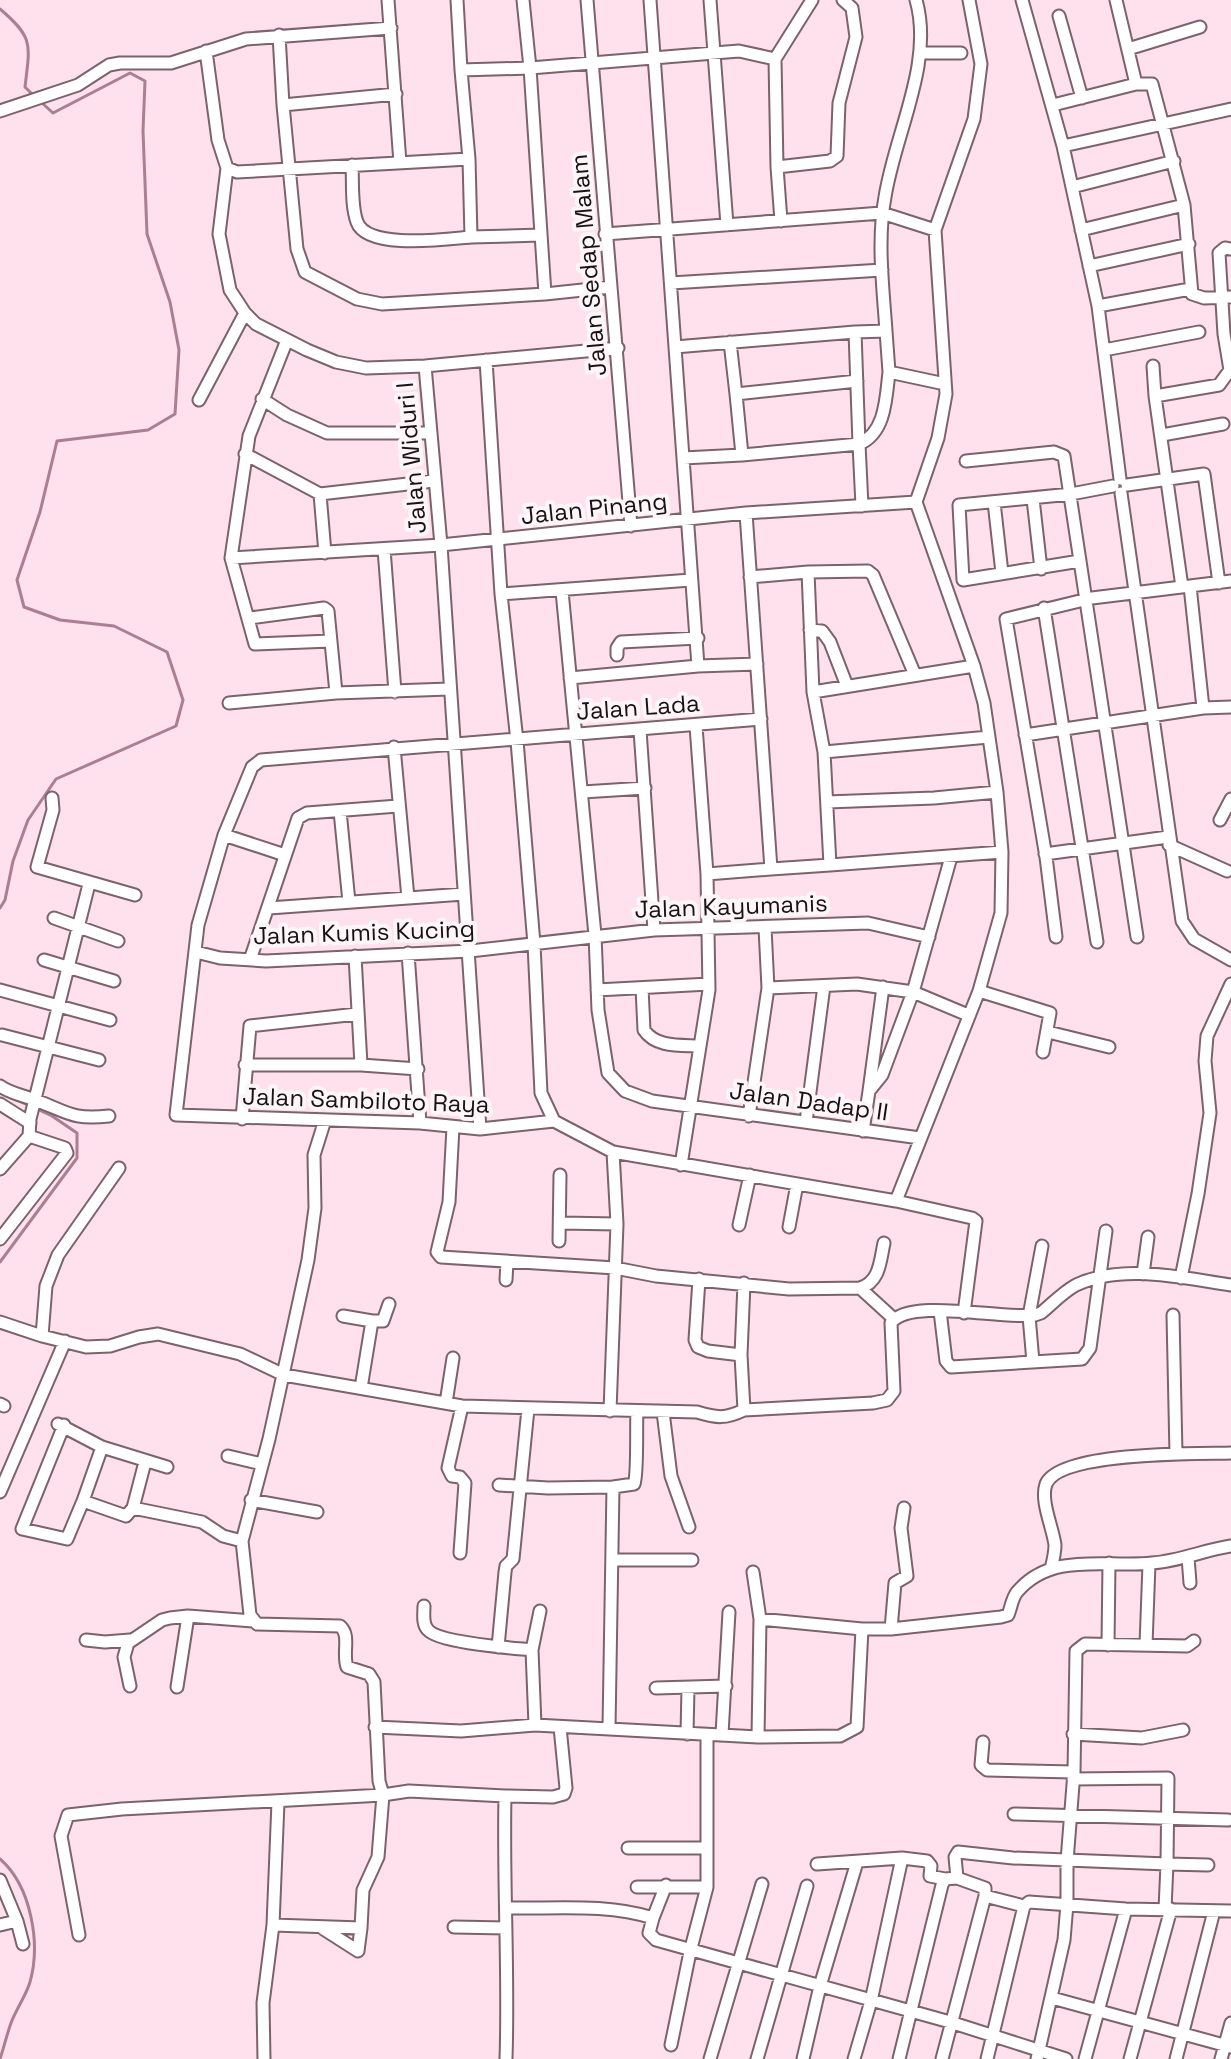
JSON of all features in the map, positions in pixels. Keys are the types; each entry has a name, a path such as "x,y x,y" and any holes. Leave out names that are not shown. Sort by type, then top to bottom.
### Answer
{"street":[{"path":"388,0 400,163"},
{"path":"457,0 469,159 471,237"},
{"path":"523,0 545,294"},
{"name":"Jalan Sedap Malam","path":"587,0 595,63 605,234 618,348 631,526"},
{"path":"650,0 698,666"},
{"path":"710,0 727,225"},
{"path":"781,221 775,59 812,0"},
{"path":"777,167 830,161 837,156 839,103 856,28 852,8 843,0"},
{"path":"683,458 859,444 876,433 885,406 889,372 882,270 882,213 921,53 920,16 916,0"},
{"path":"896,1201 979,991 1001,913 1002,852 984,703 916,502 938,438 946,394 935,230 974,119 981,64 969,0"},
{"path":"1022,0 1053,105 1098,306 1169,841 1184,926 1194,939 1231,960"},
{"path":"1116,0 1136,84"},
{"path":"1059,16 1082,98"},
{"path":"1128,49 1200,27"},
{"path":"0,111 78,85 109,65 171,63 246,39 391,28"},
{"path":"279,35 297,249 301,266 315,279 357,299 382,304 611,287"},
{"path":"206,51 218,140 227,168 219,234 230,290 256,324 336,362 366,368 425,366 618,348"},
{"path":"461,70 530,68 739,51 775,59"},
{"path":"921,53 961,53"},
{"path":"1053,105 1146,82 1155,88 1184,205 1190,289 1197,297 1226,297"},
{"path":"283,105 396,94"},
{"path":"1063,146 1231,109"},
{"path":"227,168 237,172 469,159"},
{"path":"1072,187 1174,161"},
{"path":"352,165 358,224 369,236 391,240 541,235"},
{"path":"1081,230 1184,205"},
{"path":"605,234 882,213 935,230"},
{"path":"1089,266 1189,244"},
{"path":"1155,396 1219,385 1230,370 1226,297 1219,253 1225,248 1231,249"},
{"path":"671,283 882,270"},
{"path":"1098,306 1190,289"},
{"path":"199,400 245,313"},
{"path":"675,347 886,331"},
{"path":"855,332 862,506"},
{"path":"1104,350 1199,332"},
{"path":"287,340 262,399 245,454 231,558 250,618 253,642 259,645 331,641"},
{"path":"730,342 742,455"},
{"path":"486,360 502,540 501,594 534,944 541,1093 554,1121 613,1152 896,1201 972,1218 976,1221 964,1313"},
{"name":"Jalan Widuri I","path":"425,366 441,545 480,1129"},
{"path":"1153,366 1203,708"},
{"path":"889,372 945,384"},
{"path":"736,394 857,381"},
{"path":"262,399 287,415 327,433 430,433"},
{"path":"1162,435 1223,424"},
{"path":"966,461 1054,452 1064,456 1067,463 1103,724 1137,937"},
{"path":"245,454 320,494 434,481"},
{"path":"1056,937 1045,854 1005,622 1013,616 1086,599 1225,582 1205,476 1168,478 1033,499 959,505 963,580 1080,561"},
{"path":"320,494 325,553"},
{"path":"1033,499 1041,569"},
{"path":"688,521 746,513 916,502"},
{"path":"994,502 1002,573"},
{"path":"746,513 771,869"},
{"name":"Jalan Pinang","path":"231,558 441,545 688,521"},
{"path":"384,549 395,692"},
{"path":"750,577 862,569 873,575 915,675"},
{"path":"808,572 813,692 824,752 830,865"},
{"path":"501,594 691,580"},
{"name":"Jalan Dadap II","path":"562,591 583,792 598,1010 608,1073 625,1091 652,1101 920,1138"},
{"path":"1044,608 1097,942"},
{"path":"250,618 326,609 336,693"},
{"path":"810,630 822,631 830,642 847,686"},
{"path":"617,655 621,642 698,638"},
{"path":"570,678 698,666 757,664"},
{"path":"813,692 974,666"},
{"path":"229,703 336,693 449,689"},
{"path":"1025,735 1203,708 1231,708"},
{"name":"Jalan Lada","path":"224,835 252,767 261,760 761,719"},
{"path":"681,1165 709,984 707,874 696,726"},
{"path":"640,730 654,930"},
{"path":"824,752 989,737"},
{"path":"394,747 408,898"},
{"path":"583,792 645,788"},
{"path":"827,802 997,792"},
{"path":"52,798 53,810 37,867 135,895"},
{"path":"1220,820 1231,799"},
{"path":"250,960 301,814 398,806"},
{"path":"340,811 349,902"},
{"path":"196,952 198,925 224,835 285,855"},
{"path":"1045,854 1123,843 1169,841 1227,871"},
{"path":"707,874 1002,852"},
{"path":"869,1091 882,1075 913,992 951,857"},
{"path":"0,1169 32,1117 89,884"},
{"path":"269,908 464,894"},
{"path":"54,918 118,941"},
{"name":"Jalan Kayumanis","path":"534,944 654,930 868,923 929,937"},
{"path":"749,1116 768,988 765,928"},
{"name":"Jalan Kumis Kucing","path":"196,952 220,958 250,960 470,951 534,944"},
{"name":"Jalan Sambiloto Raya","path":"196,952 187,1004 176,1115 420,1123 480,1129 554,1121"},
{"path":"408,953 420,1123"},
{"path":"355,956 361,1065"},
{"path":"44,960 114,981"},
{"path":"597,990 709,984"},
{"path":"768,988 857,984 883,987 913,992 968,1015"},
{"path":"1181,1278 1210,1113 1205,1064 1207,1036 1231,984"},
{"path":"806,1122 824,986"},
{"path":"863,1131 883,987"},
{"path":"642,988 644,1030 647,1035 663,1043 700,1046"},
{"path":"0,990 110,1020"},
{"path":"979,991 1052,1015 1043,1052"},
{"path":"242,1119 250,1026 357,1014"},
{"path":"1048,1032 1109,1047"},
{"path":"2,1035 99,1060"},
{"path":"245,1065 361,1065 418,1069"},
{"path":"0,1086 67,1153 0,1239"},
{"path":"0,1104 32,1117 109,1116"},
{"path":"253,1621 242,1541 284,1375 308,1260 315,1208 314,1155 325,1120"},
{"path":"453,1127 449,1202 438,1255 480,1261 615,1268 656,1276 789,1289 860,1288 873,1280 884,1243"},
{"path":"610,1411 617,1224 613,1152"},
{"path":"42,1336 46,1286 58,1255 119,1168"},
{"path":"559,1241 560,1175"},
{"path":"739,1225 750,1175"},
{"path":"789,1227 797,1184"},
{"path":"561,1223 617,1224"},
{"path":"940,1311 946,1361 951,1367 1082,1359 1088,1355 1106,1231"},
{"path":"1143,1274 1148,1237"},
{"path":"1033,1362 1029,1316 1042,1246"},
{"path":"506,1280 507,1262"},
{"path":"0,1322 86,1347 110,1346 158,1334 240,1354 284,1375 462,1406 697,1412 718,1419 744,1410 887,1400 894,1391 890,1332 894,1319 906,1313 940,1311 1029,1316 1041,1313 1075,1286 1101,1277 1143,1274 1231,1285"},
{"path":"699,1279 695,1340 698,1347 741,1355"},
{"path":"744,1283 741,1355 744,1410"},
{"path":"860,1288 894,1319"},
{"path":"343,1316 383,1321 389,1304"},
{"path":"1173,1315 1176,1454"},
{"path":"361,1388 372,1321"},
{"path":"0,1492 65,1341"},
{"path":"446,1403 453,1358"},
{"path":"460,1553 465,1483 460,1477 452,1476 448,1468 462,1406"},
{"path":"498,1647 506,1566 513,1559 528,1409"},
{"path":"499,1485 613,1487 634,1484 637,1478 637,1411"},
{"path":"663,1412 671,1476 689,1527"},
{"path":"102,1447 67,1539 22,1529 61,1425 102,1447 167,1467"},
{"path":"1051,1569 1055,1550 1045,1496 1047,1482 1053,1476 1096,1460 1231,1453"},
{"path":"228,1456 262,1464"},
{"path":"83,1501 126,1516 133,1508 145,1462"},
{"path":"609,1728 613,1487"},
{"path":"251,1500 317,1512"},
{"path":"133,1508 202,1522 223,1536 242,1541"},
{"path":"891,1629 895,1583 907,1576 901,1528 904,1508"},
{"path":"760,1619 891,1629 1008,1615 1015,1594 1034,1577 1051,1569 1090,1562 1149,1564 1231,1546"},
{"path":"1188,1557 1190,1583"},
{"path":"612,1560 692,1560"},
{"path":"1108,1645 1109,1563"},
{"path":"1146,1645 1149,1564"},
{"path":"753,1572 760,1619 758,1737"},
{"path":"424,1606 426,1627 434,1634 498,1647 532,1650"},
{"path":"535,1725 532,1650 540,1611"},
{"path":"722,1734 729,1612"},
{"path":"177,1687 188,1616"},
{"path":"86,1640 130,1640 162,1620 188,1616 253,1621 257,1624 342,1627 346,1633 347,1667 369,1674 374,1682 379,1781 383,1795 378,1857 363,1890 358,1951 321,1927"},
{"path":"375,1727 461,1731 535,1725 758,1737 840,1736 854,1730 858,1720 862,1629"},
{"path":"130,1640 124,1657 130,1686"},
{"path":"1038,2054 1063,1950 1073,1776 1076,1651 1085,1644 1187,1646 1194,1641"},
{"path":"656,1688 726,1686"},
{"path":"687,1734 688,1688"},
{"path":"79,1935 61,1836 68,1815 409,1791 553,1797 564,1794 566,1788 560,1727"},
{"path":"1073,1734 1142,1738 1183,1730"},
{"path":"671,2045 707,1887 707,1735"},
{"path":"983,1742 980,1759 987,1770 1168,1778 1168,1909 1130,2059"},
{"path":"505,1796 506,2059"},
{"path":"264,2059 263,2003 273,1925 278,1802"},
{"path":"1014,1814 1228,1820"},
{"path":"628,1848 705,1848"},
{"path":"899,2059 958,1852 1067,1861 1208,1865"},
{"path":"854,2059 871,2001 902,1858"},
{"path":"817,1864 902,1858 927,1861 931,1866 930,1876 951,1878 985,1888 942,2059"},
{"path":"803,2059 820,1986 857,1862"},
{"path":"1,1882 23,1944"},
{"path":"710,2059 762,1884"},
{"path":"666,1885 653,1918 649,1933 651,1937 690,1952 950,2022 1038,2054 1066,2059"},
{"path":"757,2059 807,1886"},
{"path":"637,1887 707,1887"},
{"path":"985,1896 1024,1906"},
{"path":"987,2059 1024,1906 1029,1902 1126,1909 1231,1911"},
{"path":"506,1908 609,1910 653,1918"},
{"path":"1085,2059 1126,1909"},
{"path":"1176,2059 1214,1911"},
{"path":"0,1925 17,1921"},
{"path":"273,1925 361,1928"},
{"path":"454,1927 506,1928"},
{"path":"1052,1998 1228,2046"},
{"path":"1221,2059 1228,2046 1231,2023"}],"waterway":[{"path":"0,9 24,35 28,51 25,87 35,97"},
{"path":"0,908 28,820 56,779 176,726 183,700 167,652 114,626 60,620 24,607 17,580 40,512 57,441 148,430 175,414 179,350 170,302 147,234 143,131 145,81 130,73 53,113 41,102"},
{"path":"12,1098 31,1106"},
{"path":"0,1262 77,1158 77,1133 37,1109"},
{"path":"0,1859 19,1884 34,1933 30,1982 11,2023 0,2059"}]}
